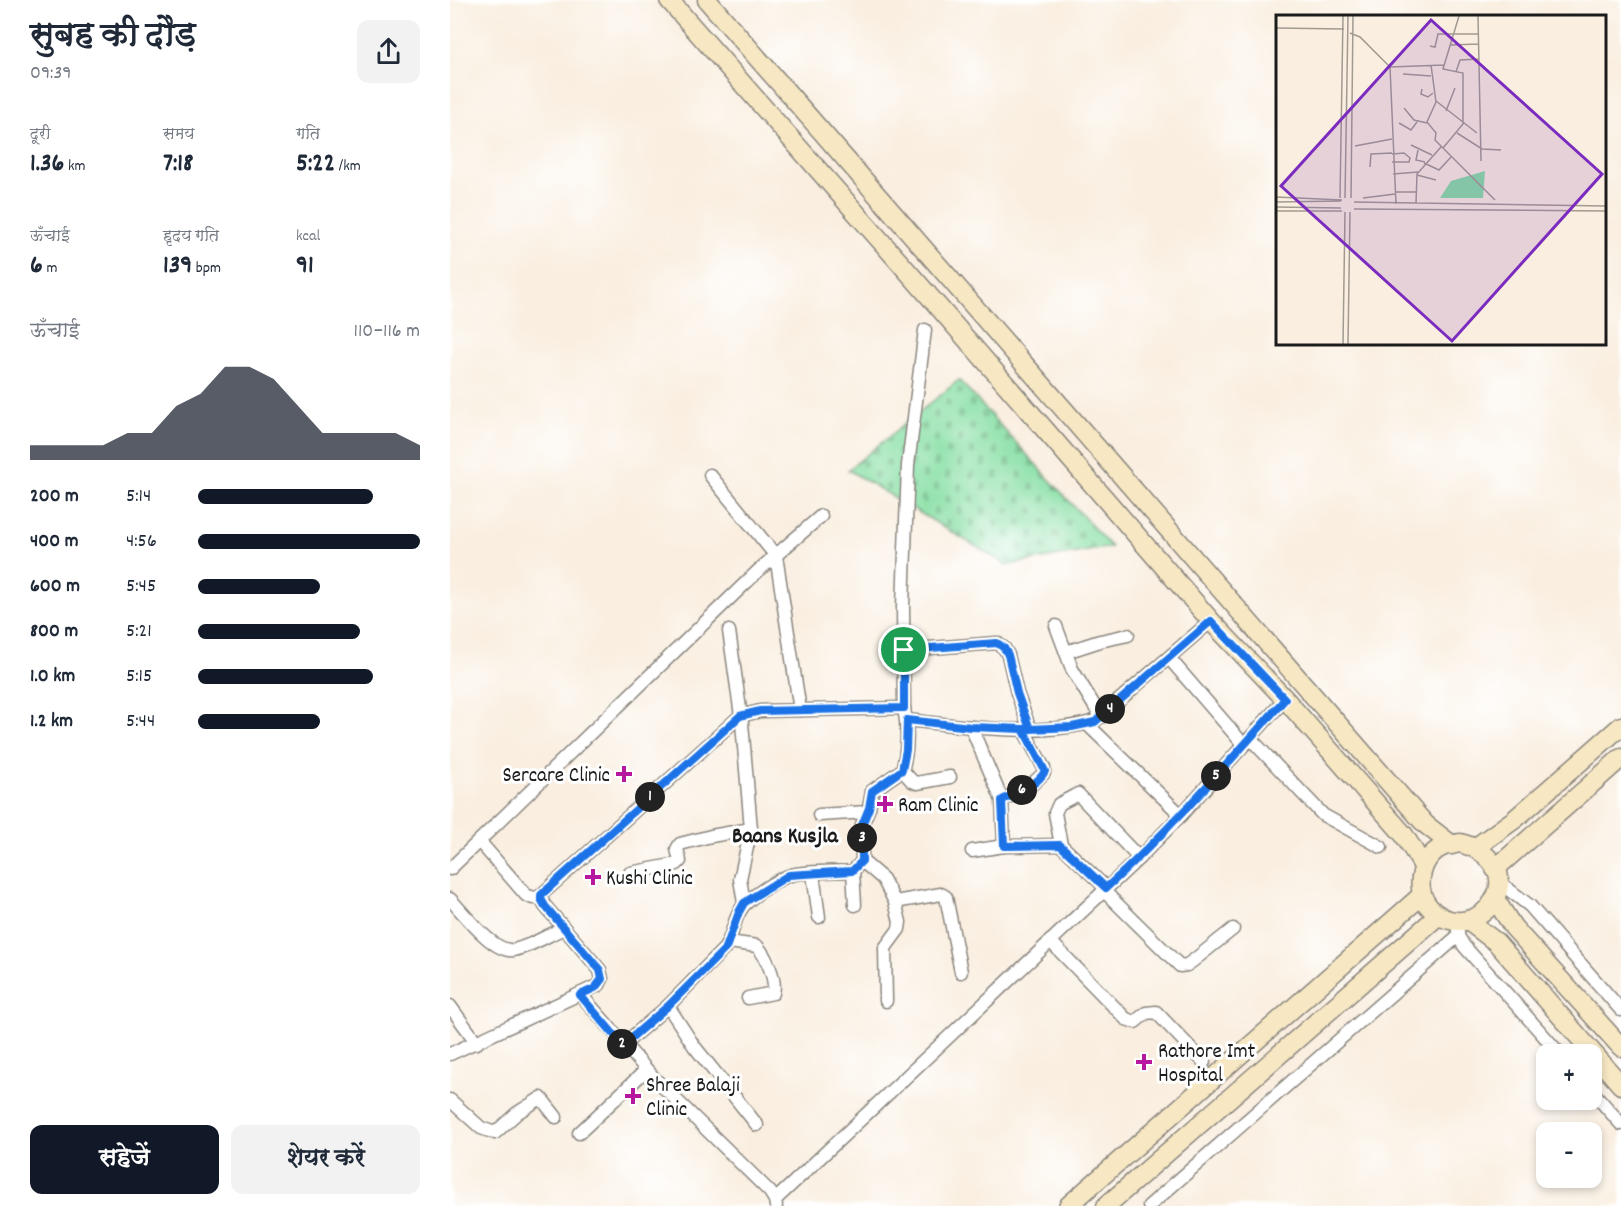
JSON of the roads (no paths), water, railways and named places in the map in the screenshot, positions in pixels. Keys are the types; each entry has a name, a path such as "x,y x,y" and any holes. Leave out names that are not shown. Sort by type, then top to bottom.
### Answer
{"street":[{"path":"669,0 1211,621 1285,699 1404,835 1423,866"},
{"path":"707,0 1425,824 1452,845"},
{"path":"623,1045 668,1006 729,942 744,903 789,875 852,871 862,861 862,825 873,789 902,770 906,750 903,608 908,465 926,330"},
{"path":"710,475 776,556 800,710"},
{"path":"450,869 776,556 821,516"},
{"path":"1165,568 1186,549"},
{"path":"479,841 526,894 533,898 540,897 740,716 760,711 800,710 905,714 971,727 1027,729 1087,724 1101,717 1211,621"},
{"path":"1056,626 1072,669 1101,717"},
{"path":"729,631 745,755 751,829 740,879 744,903"},
{"path":"1066,652 1100,640 1128,635"},
{"path":"904,650 997,643 1004,648 1008,655 1027,729 1045,771 1029,787 1002,800"},
{"path":"1169,658 1247,742 1323,815 1381,847"},
{"path":"580,995 646,1070 770,1192 776,1203 1139,858 1285,699"},
{"path":"1087,724 1180,815"},
{"path":"1476,847 1515,819 1621,726"},
{"path":"971,727 1002,800 1004,846"},
{"path":"1149,1206 1461,926 1486,911 1496,883 1621,758"},
{"path":"902,770 917,783 950,777"},
{"path":"1139,858 1078,794 1059,804 1055,809 1060,845 1180,966 1187,965 1233,929"},
{"path":"819,815 867,812"},
{"path":"630,873 677,864 680,861 677,849 680,843 751,829"},
{"path":"1621,1047 1513,927 1487,856 1476,847 1460,843 1446,845 1432,854 1423,866 1420,881 1422,895 1430,909 1496,942 1621,1085"},
{"path":"972,851 1004,846 1060,845"},
{"path":"862,861 883,879 895,902 900,926 885,948 886,1000"},
{"path":"852,871 855,905"},
{"path":"813,874 819,917"},
{"path":"1496,883 1530,906 1621,1010"},
{"path":"895,902 940,894 946,897 961,972"},
{"path":"1068,1206 1422,895"},
{"path":"450,1054 599,985 602,976 600,970 545,906 540,897"},
{"path":"450,899 485,936 503,950 523,947 564,928"},
{"path":"1106,1206 1439,915"},
{"path":"1461,926 1464,946 1551,1044"},
{"path":"1050,941 1126,1019 1135,1022 1146,1013 1156,1012 1204,1062"},
{"path":"729,942 757,946 766,961 774,986 773,993 748,998"},
{"path":"450,1006 477,1042"},
{"path":"668,1006 694,1046 757,1125"},
{"path":"579,1133 646,1070"},
{"path":"450,1100 481,1128 495,1132 517,1113 541,1098 556,1117"},
{"path":"1602,1102 1621,1124"}],"place":[{"name":"Sercare Clinic","path":"624,774"},
{"name":"Ram Clinic","path":"885,804"},
{"name":"Kushi Clinic","path":"593,877"},
{"name":"Rathore Imt Hospital","path":"1144,1062"},
{"name":"Shree Balaji Clinic","path":"633,1096"}],"district":[{"name":"Baans Kusjla","path":"785,834"}]}
